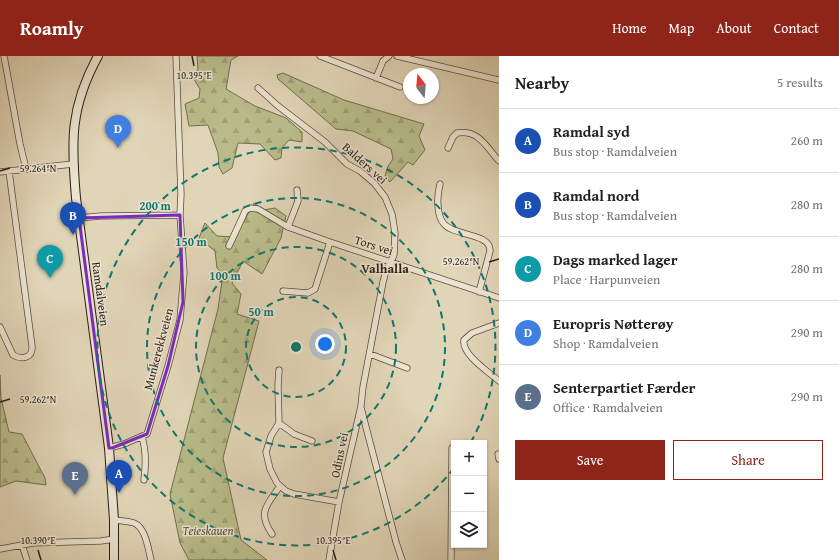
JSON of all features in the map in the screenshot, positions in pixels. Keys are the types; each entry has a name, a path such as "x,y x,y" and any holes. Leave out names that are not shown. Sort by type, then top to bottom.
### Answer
{"main road":[{"name":"Ramdalveien","path":"98,56 89,73 77,106 73,138 73,164 109,448 114,539"},
{"path":"114,539 114,560"}],"street":[{"path":"4,56 26,169"},
{"name":"Munkerekkveien","path":"142,437 148,431 168,366 180,320 184,273 180,214 182,194 176,56"},
{"path":"320,56 400,88"},
{"path":"376,78 383,61 389,56"},
{"path":"397,56 413,58 499,80"},
{"name":"Balders vei","path":"258,88 278,106 325,142 347,164 374,183 385,197 392,214 395,233 394,250 391,262"},
{"path":"448,148 453,137 457,133 467,133 480,138 499,161"},
{"path":"0,172 73,164"},
{"path":"0,327 13,355 17,358 28,357 31,355 32,346 9,171"},
{"path":"440,184 438,205 440,216 444,225 452,230 482,239 487,242 489,246 490,251 479,292"},
{"path":"288,227 298,201 297,190"},
{"name":"Tors vei","path":"228,246 231,243 245,211 250,208 258,209 288,227 499,298"},
{"path":"79,218 180,214"},
{"path":"284,291 308,293 315,289 330,242"},
{"name":"Odins vei","path":"329,560 339,502 361,406 363,387 383,282 386,271 391,262"},
{"path":"499,323 466,336 463,342 463,346 466,351 499,381"},
{"path":"370,354 408,368"},
{"path":"279,370 279,423 271,436 266,452 270,469 280,486 286,491 294,494 339,502"},
{"path":"361,406 402,560"},
{"path":"279,423 294,434 312,441"},
{"path":"109,448 142,437 144,444 145,464 144,480"},
{"path":"452,476 452,560"},
{"path":"272,534 264,521 265,509 280,486"},
{"path":"114,520 134,523 140,528 144,535 151,560"},
{"path":"0,549 22,545 114,539"},
{"path":"22,545 27,560"}],"highlighted area":[{"path":"180,215 183,302 168,366 147,434 112,448 109,448 79,218"}],"green space":[{"path":"197,56 238,56 231,60 226,89 255,106 286,118 302,132 302,142 289,140 282,148 281,158 275,160 260,144 238,143 232,168 223,174 219,167 218,153 208,125 189,126 185,104 199,98 200,89 192,76 198,69"},
{"path":"283,73 344,100 424,124 419,136 425,150 413,165 408,162 390,182 385,176 388,166 393,159 391,149 353,131 336,129 278,79 277,75"},
{"name":"Teieskauen","path":"254,203 264,210 275,208 286,216 281,238 262,274 243,261 232,283 241,294 237,314 259,321 223,458 241,540 267,560 189,560 180,543 170,494 218,309 223,274 217,268 215,251 199,238 205,223 217,236 235,237"},
{"path":"0,375 1,398 9,432 22,434 45,478 46,485 16,481 0,487"}],"place":[{"name":"Europris Nøtterøy","path":"118,148"},
{"name":"Ramdal nord","path":"73,235"},
{"name":"Dags marked lager","path":"50,278"},
{"name":"Ramdal syd","path":"119,493"},
{"name":"Senterpartiet Færder","path":"75,495"}],"district":[{"name":"Valhalla","path":"385,268"}]}
